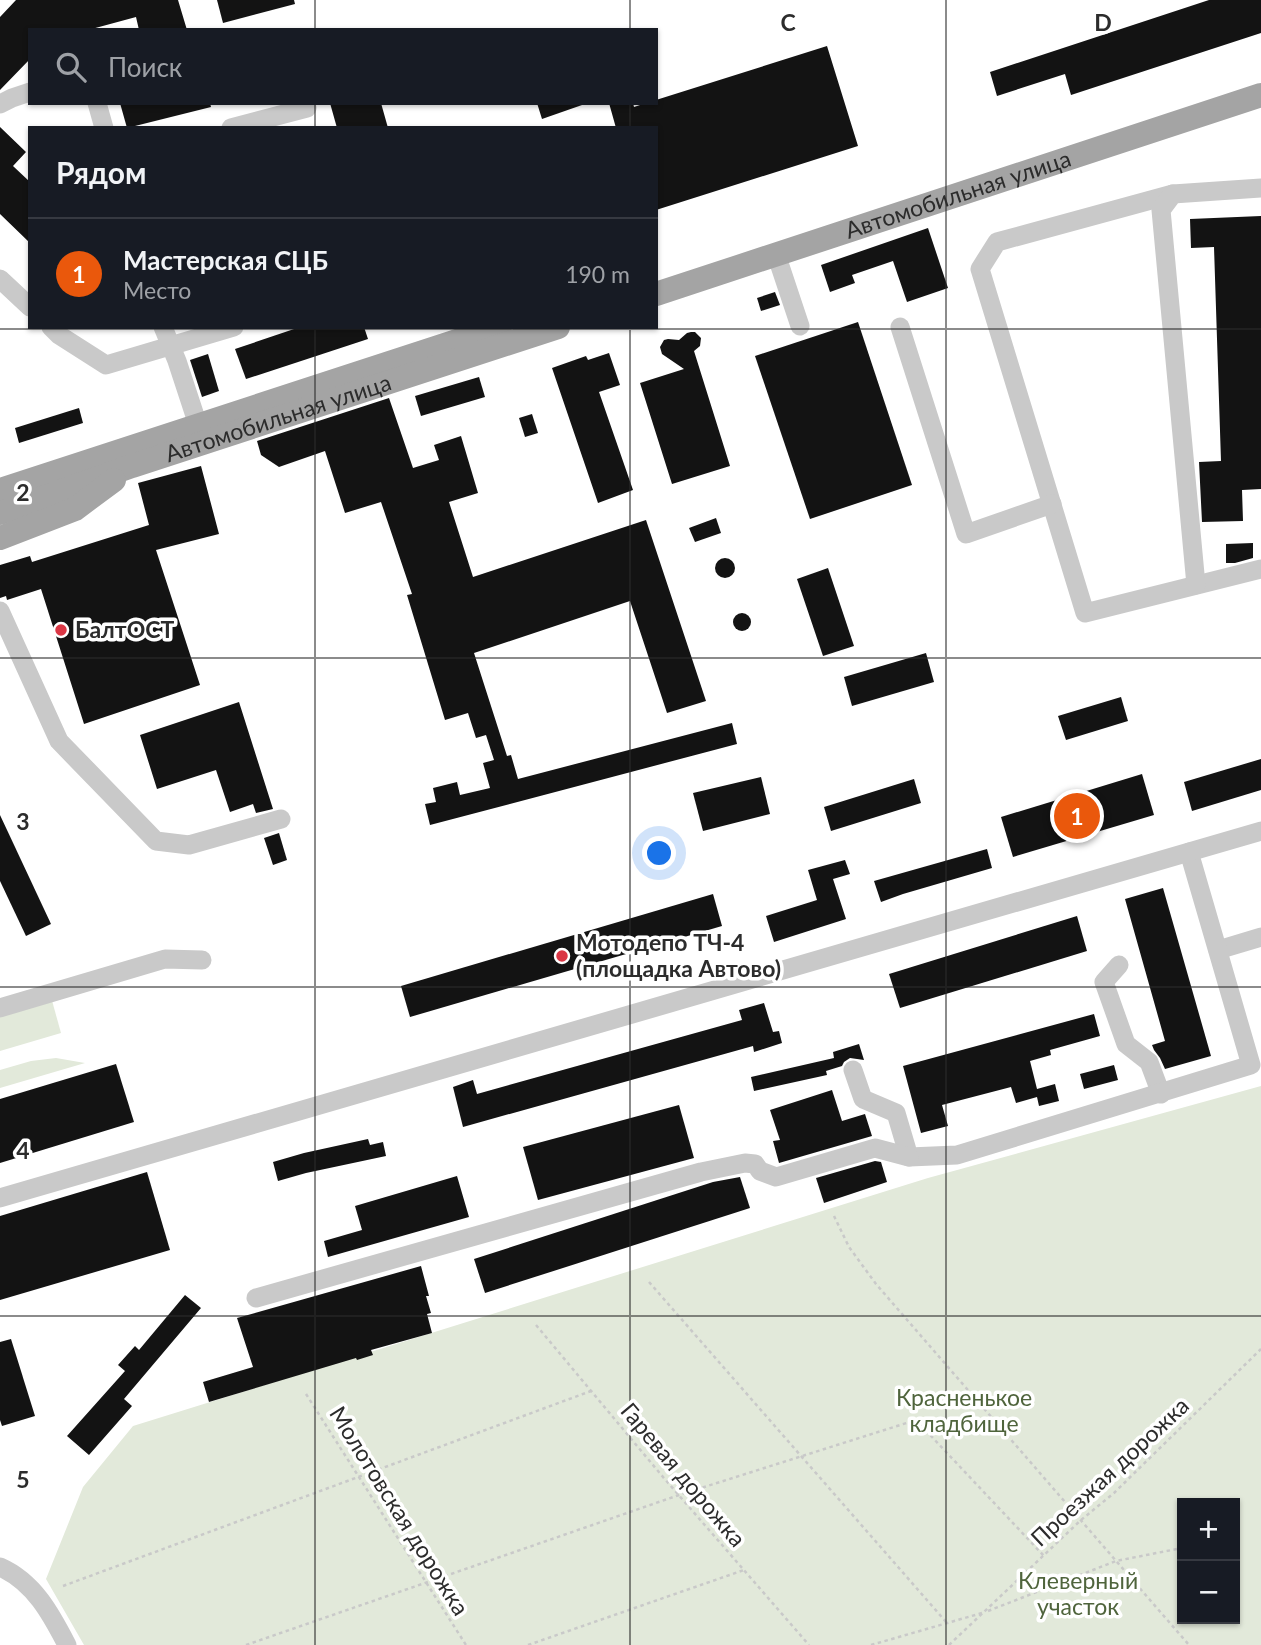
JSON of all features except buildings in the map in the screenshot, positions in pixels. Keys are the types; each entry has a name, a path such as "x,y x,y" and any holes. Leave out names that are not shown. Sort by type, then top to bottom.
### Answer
{"main road":[{"name":"Автомобильная улица","path":"658,275 1261,79"},
{"name":"Автомобильная улица","path":"658,293 1261,95"},
{"name":"Автомобильная улица","path":"0,490 494,329"},
{"name":"Автомобильная улица","path":"0,513 132,466 552,329"},
{"path":"0,538 75,509 132,466"}],"lane":[{"path":"0,104 28,93"},
{"path":"98,105 103,126"},
{"path":"239,126 307,108"},
{"path":"1261,188 1173,194 998,242 980,269 1085,613 1261,569"},
{"path":"1173,194 1161,211 1196,585"},
{"path":"776,254 800,326"},
{"path":"0,279 28,305"},
{"path":"900,327 966,534 1052,504"},
{"path":"53,329 106,365 227,329"},
{"path":"164,329 198,425"},
{"path":"0,611 59,741 156,841 189,845 281,819"},
{"path":"0,1198 1261,831"},
{"path":"256,1298 723,1167 755,1164 760,1171 776,1177 874,1148 909,1157 957,1155 1251,1065 1189,852"},
{"path":"1217,950 1261,937"},
{"path":"0,1008 164,959 202,960"},
{"path":"1119,965 1104,982 1126,1044 1149,1062 1161,1094"},
{"path":"853,1070 863,1099 896,1113 909,1157"},
{"path":"0,1567 8,1570 44,1603 67,1645"}],"path":[{"path":"834,1216 849,1247 876,1284 1189,1645"},
{"path":"649,1282 947,1623"},
{"name":"Гаревая дорожка","path":"536,1325 808,1645"},
{"name":"Проезжая дорожка","path":"949,1645 1081,1520 1114,1493 1261,1349"},
{"path":"63,1586 591,1391"},
{"name":"Молотовская дорожка","path":"306,1394 466,1645"},
{"path":"246,1645 678,1495 916,1420 1044,1556"},
{"path":"871,1645 985,1612 1116,1561 1177,1549"},
{"path":"528,1645 744,1570"}],"green space":[{"path":"51,997 61,1033 0,1051 0,1013"},
{"path":"56,1058 85,1063 0,1088 0,1070 31,1061"},
{"name":"Красненькое кладбище","path":"1261,1086 1261,1645 84,1645 46,1579 83,1487 133,1426 928,1178"}],"place":[{"name":"БалтОСТ","path":"61,630"},
{"name":"Мастерская СЦБ","path":"1077,816"},
{"name":"Мотодепо ТЧ-4 (площадка Автово)","path":"562,956"}],"park label":[{"name":"Клеверный участок","path":"1078,1594"}]}
